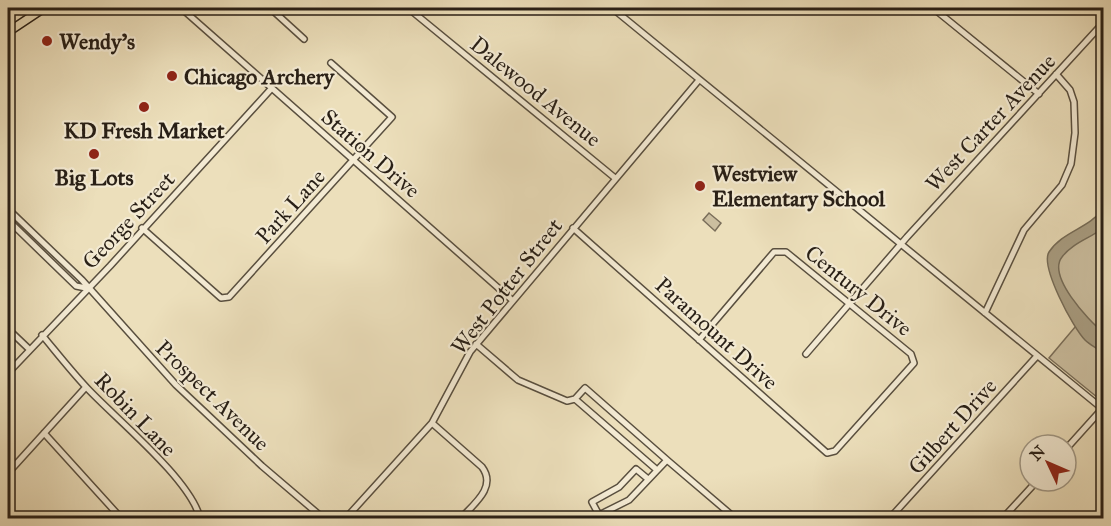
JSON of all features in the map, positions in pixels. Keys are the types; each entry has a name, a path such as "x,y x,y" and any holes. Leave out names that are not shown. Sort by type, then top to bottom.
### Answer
{"main road":[{"path":"8,32 44,8"}],"street":[{"name":"Station Drive","path":"181,8 512,300"},
{"path":"270,8 304,39"},
{"name":"Dalewood Avenue","path":"408,8 615,178"},
{"path":"612,8 1103,410 1078,436"},
{"path":"933,8 1039,94"},
{"name":"West Carter Avenue","path":"806,354 900,244 1104,22"},
{"name":"Park Lane","path":"142,228 225,299 392,117 332,63"},
{"path":"985,313 1024,230 1062,185 1071,164 1075,133 1074,102 1070,90 1056,74"},
{"name":"West Potter Street","path":"346,519 432,423 476,344 699,80"},
{"name":"George Street","path":"8,373 86,288 110,266 271,88"},
{"name":"Prospect Avenue","path":"8,209 82,280 86,288 207,415 323,519"},
{"name":"Prospect Avenue","path":"8,220 76,286 86,288"},
{"name":"Paramount Drive","path":"573,228 827,453 840,447"},
{"name":"Century Drive","path":"699,340 774,252 780,250 786,252 914,359 910,370 840,447"},
{"path":"8,329 29,349"},
{"name":"Robin Lane","path":"42,335 86,387 183,486 191,496 200,519"},
{"path":"476,344 518,380 567,401 575,399 585,388 735,519"},
{"name":"Gilbert Drive","path":"890,519 1038,356"},
{"path":"8,473 86,387"},
{"path":"575,399 657,470"},
{"path":"432,423 482,467 487,475 486,490 461,519"},
{"path":"44,433 121,519"},
{"path":"648,479 636,469 619,487 592,502 599,515 629,500 667,460"},
{"path":"1003,519 1026,493"},
{"path":"723,519 729,512"}],"shaded area":[{"path":"1103,209 1103,228 1066,252 1059,265 1064,286 1071,297 1103,332 1103,353 1085,340 1073,323 1053,283 1047,259 1049,252 1061,239 1097,216"},
{"path":"709,213 721,223 715,231 703,220"},
{"path":"1103,219 1103,402 1049,358 1081,320 1054,275 1059,252"}],"place":[{"name":"Wendy's","path":"47,41"},
{"name":"Chicago Archery","path":"172,76"},
{"name":"KD Fresh Market","path":"144,107"},
{"name":"Big Lots","path":"94,154"},
{"name":"Westview Elementary School","path":"700,186"}]}
